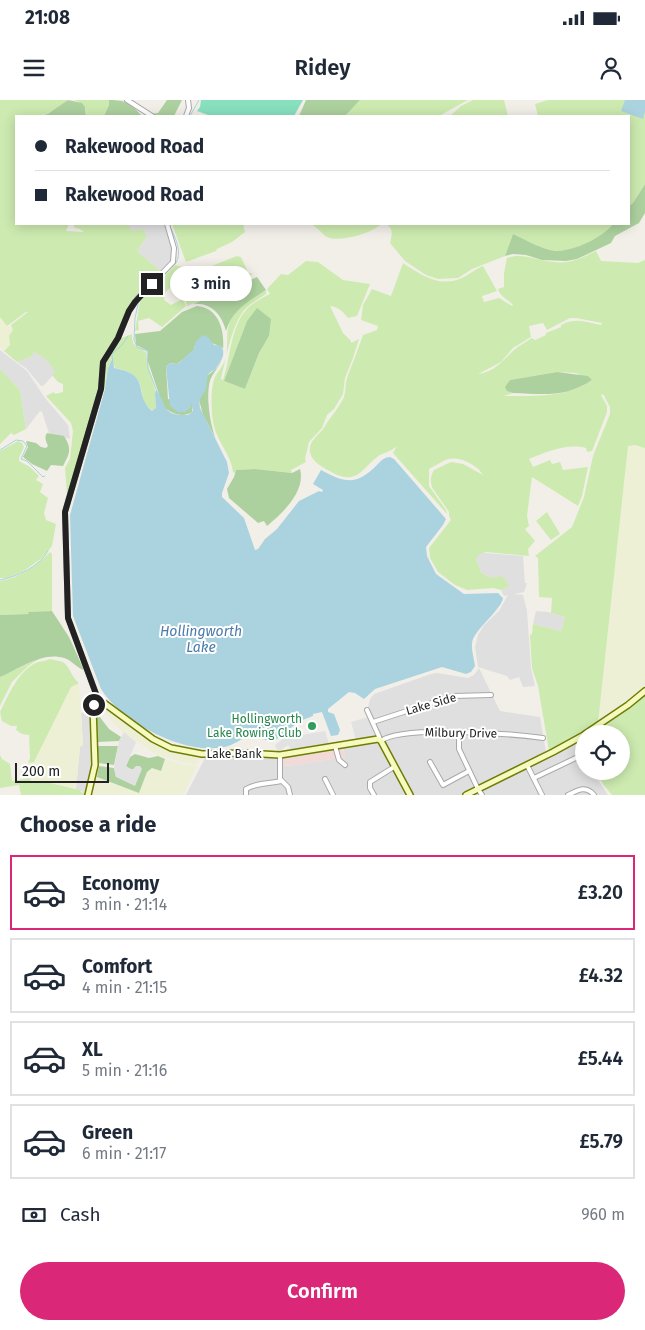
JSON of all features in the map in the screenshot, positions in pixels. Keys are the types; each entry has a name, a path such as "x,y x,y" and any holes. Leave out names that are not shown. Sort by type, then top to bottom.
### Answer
{"main road":[{"path":"598,725 645,691"},
{"name":"Lake Bank","path":"99,702 104,703 153,739 171,748 202,754 244,753 280,755 357,741 375,739 381,741"},
{"path":"88,795 95,765 93,707 99,702"},
{"path":"466,795 575,740"},
{"path":"381,741 410,795"}],"street":[{"path":"127,100 150,115"},
{"path":"186,115 189,108 188,100"},
{"path":"99,702 68,618 65,512 101,389 103,362 118,338 129,311 135,302 173,262 174,248 166,225"},
{"name":"Lake Side","path":"373,722 453,696 491,695"},
{"path":"367,710 381,741"},
{"path":"459,732 459,749 482,795"},
{"name":"Milbury Drive","path":"381,741 386,736 405,733 459,732 512,734 543,738"},
{"path":"335,746 339,760 345,765"},
{"path":"280,755 280,780"},
{"path":"534,778 575,758"},
{"path":"430,762 443,785 469,771"},
{"path":"527,765 542,795"},
{"path":"374,795 370,788 370,782 394,767"},
{"path":"325,778 333,795"},
{"path":"246,795 246,789 251,786 280,780 287,784 290,795"},
{"path":"568,795 583,788 594,795"}],"shaded area":[{"path":"128,225 164,225 169,234 174,255 162,272 137,251 147,236 130,231"},
{"path":"0,350 27,371 45,398 68,425 70,439 49,433 40,411 26,429 20,390 0,369"},
{"path":"33,352 50,361 56,372 43,386 27,369 17,362 33,356"},
{"path":"479,554 523,556 525,583 527,583 524,592 514,594 523,595 527,611 531,668 535,686 523,687 519,677 510,680 507,676 478,667 475,647 478,635 485,624 499,611 508,595 504,596 501,590 510,586 481,572 476,559"},
{"path":"536,611 565,617 561,631 533,624"},
{"path":"479,668 500,711 540,717 546,752 462,795 413,795 390,754 385,743 386,739 380,737 372,721 368,708 370,699 374,694 431,674 437,673 468,678 474,675"},
{"path":"91,711 92,757 86,793 76,789 80,747 83,745 81,713"},
{"path":"368,717 375,736 356,740 351,722"},
{"path":"325,731 329,744 292,752 288,745 278,752 275,745 284,738"},
{"path":"124,732 136,742 126,766 132,770 136,766 140,766 142,769 135,786 116,777 114,768 119,741"},
{"path":"376,741 408,795 186,795 205,758 240,755 281,757 287,766 345,757 343,747"},
{"path":"574,744 575,780 598,780 608,795 470,795"},
{"path":"343,747 345,757 282,766 281,757"}],"green space":[{"path":"0,100 68,100 49,113 15,115 15,225 69,225 66,231 84,232 75,228 74,225 128,225 131,231 143,229 147,236 137,251 162,272 135,298 115,338 101,359 98,389 69,493 67,494 65,468 70,459 73,431 71,423 46,396 54,392 55,394 63,392 63,384 58,382 52,375 55,372 41,356 33,352 33,356 17,362 4,351 10,345 9,336 13,330 11,325 28,312 7,326 0,317"},
{"path":"68,100 82,103 85,107 86,115 44,115"},
{"path":"74,100 109,100 109,105 104,115 86,115 86,110 80,102"},
{"path":"109,100 120,101 135,108 141,115 104,115"},
{"path":"167,100 182,100 174,115 151,114 158,113"},
{"path":"201,100 303,100 295,115 208,115 197,111"},
{"path":"306,100 360,100 346,115 299,115"},
{"path":"360,100 468,100 441,115 346,115"},
{"path":"473,100 504,100 508,115 451,115 461,106"},
{"path":"548,100 645,100 645,184 633,203 630,205 630,115 538,115 535,104"},
{"path":"645,184 645,213 639,223 615,236 611,243 577,259 566,261 542,260 526,255 513,254 505,256 513,234 540,247 557,251 572,249 588,242 602,234 612,225 630,225 630,205"},
{"path":"172,225 243,225 245,232 232,242 216,251 186,262"},
{"path":"312,225 380,225 364,234 339,239 327,237"},
{"path":"388,225 612,225 602,234 580,246 558,251 547,249 513,234 505,256 472,269 458,278 438,279 426,275 405,261 390,243 392,235"},
{"path":"596,251 601,261 638,263 645,260 645,448 635,445 628,446 598,723 595,725 575,725 575,737 549,751 538,686 532,668 530,635 532,634 533,624 561,631 565,617 551,613 552,598 539,597 538,558 535,556 572,527 584,497 593,456 610,414 610,407 603,394 601,395 607,406 607,412 592,451 587,452 586,448 579,447 564,447 529,459 533,467 550,460 552,464 560,462 563,470 588,467 578,506 532,477 527,516 529,526 525,529 535,541 528,549 529,556 486,552 479,555 476,559 481,572 490,578 502,576 510,586 501,590 493,588 467,590 455,585 438,572 430,558 429,548 451,520 449,512 432,487 433,472 451,462 463,464 483,475 473,465 463,460 452,458 429,469 429,486 447,514 393,453 397,446 377,457 359,474 349,477 335,474 320,465 311,456 310,448 344,397 347,378 363,335 377,330 378,326 361,320 363,305 372,289 391,296 403,263 424,276 446,282 462,278 483,266 497,291 482,296 484,302 499,298 512,306 498,289 504,287 507,258 518,256 565,262 576,260","holes":["570,318 602,323 601,325 571,321 535,340 532,338 516,348 501,362 513,348 531,337 529,326 543,323 547,330","501,362 484,373 478,374","557,372 576,373 592,380 583,386 561,393 538,396 504,396 513,393 508,391 510,380"]},
{"path":"237,256 241,257 247,270 185,294 183,279"},
{"path":"306,261 318,262 343,280 370,284 357,316 348,318 338,309 330,306 343,333 351,343 359,339 345,378 343,394 334,409 327,415 322,428 309,442 306,462 291,470 292,473 255,469 236,470 235,473 214,426 212,415 213,382 225,359 221,379 223,380 234,333 242,316 252,305 270,294 267,289 281,274 288,275","holes":["247,321 269,336 259,353 245,389 224,381"]},
{"path":"175,265 186,268 165,293 164,300 171,305 183,299 186,306 162,327 149,318 138,321 139,330 135,331 140,301"},
{"path":"250,273 253,274 243,279 243,283 187,306 185,298 215,285 218,288"},
{"path":"257,277 266,290 247,303 232,317 226,331 222,320 215,311 205,305 193,304"},
{"path":"266,290 266,294 246,308 237,322 227,351 228,331 233,316 243,305"},
{"path":"197,306 211,311 219,322 223,337 223,348 212,343 195,345 194,350 177,364 170,363 166,367 168,399 191,405 191,401 193,405 192,412 185,415 177,414 163,406 148,362 148,351 136,345 135,334 160,331 182,312"},
{"path":"257,308 271,319 269,336 259,353 245,389 224,381 247,321"},
{"path":"0,317 8,327 11,325 13,329 10,336 10,345 4,351 0,347"},
{"path":"132,334 133,343 146,353 155,390 156,408 154,411 144,401 139,382 135,376 127,371 115,368 112,358 108,368 105,389 102,387 105,361 119,339"},
{"path":"221,361 219,365 211,378 208,391 210,417 216,439 203,415 199,400 204,390 207,376 217,368"},
{"path":"0,369 20,390 26,429 14,435 11,433 0,444"},
{"path":"557,372 588,376 592,380 573,390 554,394 513,393 507,391 505,387 510,380"},
{"path":"47,433 64,436 69,451 63,466 51,465 47,471 32,464 23,457 28,447 27,441 36,443 41,447 46,448 48,446 45,438"},
{"path":"18,441 24,447 19,461 30,467 39,476 36,480 43,484 40,492 48,498 44,513 46,520 56,524 52,546 43,557 23,570 23,572 7,578 0,578 0,451"},
{"path":"635,445 645,448 645,687 624,705 598,723 628,446"},
{"path":"255,469 292,473 300,469 300,485 292,501 267,526 264,521 258,523 229,498 227,489 236,470"},
{"path":"547,512 560,534 551,540 536,521"},
{"path":"50,552 52,554 52,611 0,615 0,581 27,571"},
{"path":"52,611 69,637 84,670 67,659 56,656 31,662 0,677 0,615"},
{"path":"40,658 28,666 12,682 0,706 0,677"},
{"path":"50,659 63,662 79,683 71,687 34,762 28,763 30,758 29,735 22,734 16,730 17,726 11,726 2,721 0,712 15,684 25,671 38,662"},
{"path":"79,683 83,745 80,747 76,789 41,781 30,783 28,763 34,762 71,686"},
{"path":"645,694 645,795 612,795 601,780 630,780 630,725 605,725"},
{"path":"102,708 105,708 157,743 175,751 199,756 197,765 155,754 117,727"},
{"path":"96,712 109,729 121,737 119,741 98,742"},
{"path":"98,746 118,746 114,765 98,763"},
{"path":"135,754 149,758 158,756 165,759 161,771 152,768 147,772 139,793 97,777 99,766 114,768 116,777 134,770 126,766 130,757"},
{"path":"0,755 2,759 10,764 12,781 30,778 31,783 41,781 86,793 85,795 21,795 19,785 0,788"},
{"path":"165,759 180,764 197,766 183,795 92,795 97,777 139,793 147,772 151,768 161,771"}],"water":[{"path":"625,100 645,100 643,119 621,111"},
{"name":"Hollingworth Lake","path":"202,335 208,337 214,345 221,346 223,352 222,358 215,370 208,375 205,391 200,398 200,408 227,462 229,473 222,497 244,518 255,550 277,529 299,501 319,491 322,492 323,490 313,484 321,470 337,478 350,480 370,472 384,458 390,457 394,459 446,519 426,547 427,556 436,574 464,594 498,593 503,598 499,607 473,639 472,649 475,666 471,672 466,674 442,667 375,689 364,699 355,693 349,692 328,709 328,712 334,714 340,730 338,735 331,736 322,712 313,714 313,716 300,721 275,740 249,736 226,747 218,748 201,748 169,740 136,723 110,701 101,689 73,616 70,515 105,389 108,368 113,357 114,368 134,375 138,380 143,398 152,411 156,408 156,389 169,411 173,414 188,415 193,411 192,402 191,407 185,412 178,412 170,406 166,367 170,363 177,364 182,361 194,350 195,343"}],"waterway":[{"path":"191,115 199,100"},
{"path":"156,389 148,368 147,351 137,347 134,340 135,318 139,300 176,263 178,258 177,243 169,225"},
{"path":"112,358 112,354 128,336"},
{"path":"0,450 16,440 23,441 27,446 21,459 27,461 43,477 45,476"},
{"path":"0,580 33,567 48,551"}],"place":[{"name":"Hollingworth Lake Rowing Club","path":"312,726"}],"route":[{"path":"94,705 99,702 68,618 65,512 101,389 103,362 118,338 129,311 138,298 152,284"}]}
